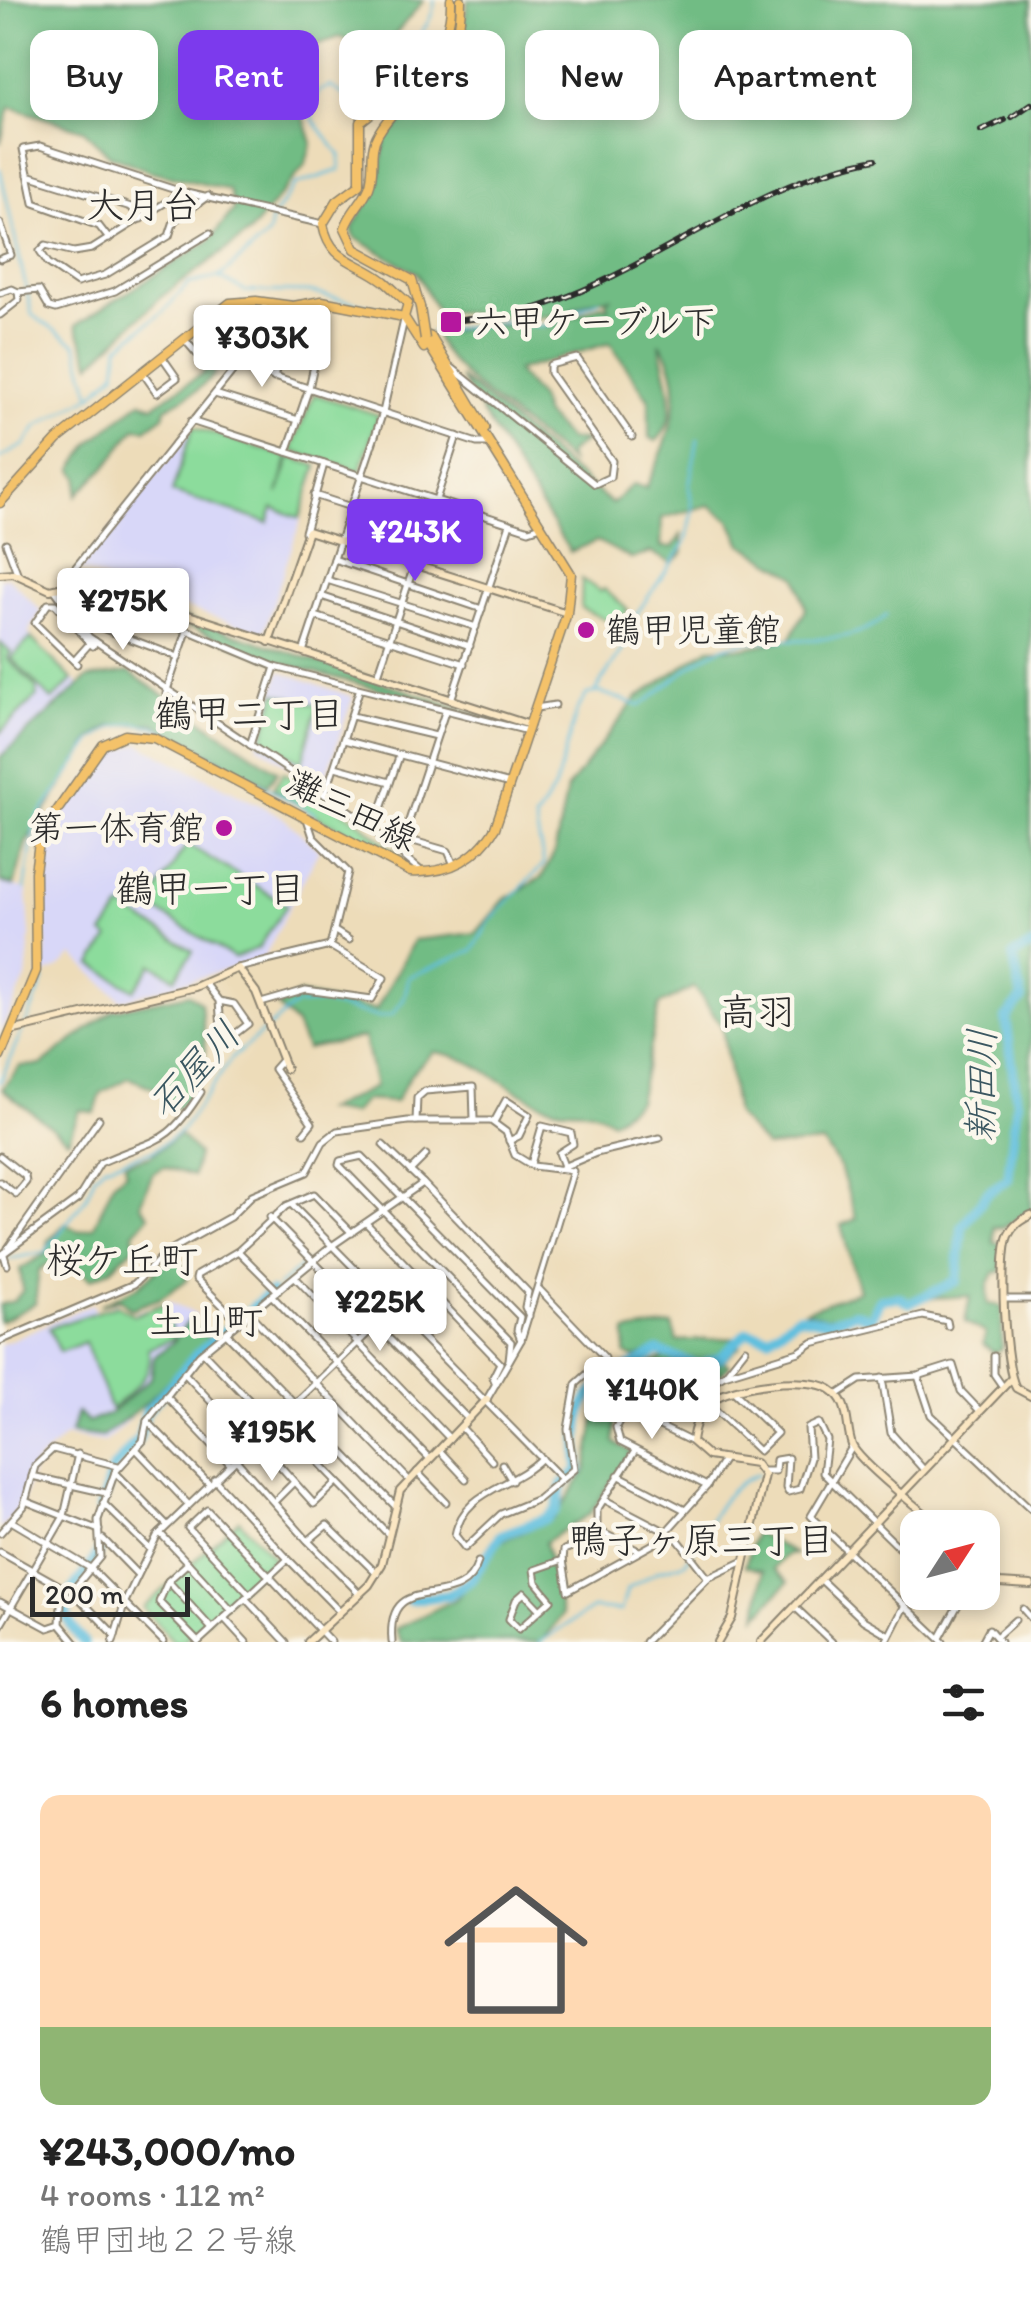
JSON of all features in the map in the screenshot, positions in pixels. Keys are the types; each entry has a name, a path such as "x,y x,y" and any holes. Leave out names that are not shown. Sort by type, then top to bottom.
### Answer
{"main road":[{"path":"404,317 408,304 384,281 341,259 318,222 360,184 360,122 436,58 452,20 451,0"},
{"path":"461,0 461,24 452,56 380,131 372,152 370,185 346,228 355,249 412,280 425,340 488,442"},
{"path":"0,503 54,443 206,319 234,302 293,306 328,302 404,317 478,434 488,442"},
{"path":"414,330 428,334 478,414 488,442"},
{"name":"灘三田線","path":"0,1057 15,1030 36,971 35,872 40,835 104,745 125,735 146,735 395,868 423,873 455,866 487,841 567,614 571,574 488,442"}],"street":[{"path":"109,239 99,226 34,203 22,150 40,146 182,192 318,222"},
{"path":"28,175 130,206 141,219"},
{"path":"182,192 84,251 46,245 40,251 48,264 77,283 106,275 169,236 174,222 208,196"},
{"path":"0,226 11,256 0,259"},
{"path":"0,293 39,290 49,307 56,309 97,299 210,233"},
{"path":"0,315 19,300 21,290"},
{"path":"264,332 259,326 266,302"},
{"path":"74,581 75,568 264,332 312,308 316,302"},
{"path":"288,452 309,388 328,302"},
{"path":"303,652 383,412 404,317"},
{"path":"206,319 224,339"},
{"path":"274,378 288,319"},
{"path":"183,338 197,354"},
{"path":"141,370 157,393 177,378 161,355"},
{"path":"448,366 595,484 610,477 612,462 550,373 550,365 577,358 632,436"},
{"path":"236,365 457,436 488,442"},
{"path":"214,394 298,420"},
{"path":"192,421 529,530 542,526"},
{"path":"377,676 457,436"},
{"path":"270,642 324,464"},
{"path":"314,495 351,507"},
{"path":"451,700 510,524"},
{"path":"306,532 567,614"},
{"path":"6,543 18,575"},
{"path":"334,559 482,609"},
{"path":"0,574 18,575 54,589 93,642"},
{"path":"327,580 476,628"},
{"path":"54,589 74,581 90,584 529,728"},
{"path":"90,584 94,591 275,667 359,692 529,728"},
{"path":"321,596 470,646"},
{"path":"93,642 76,662 35,623 48,604 55,604 93,642 326,795 423,873"},
{"path":"314,616 464,664"},
{"path":"73,617 178,657"},
{"path":"166,692 187,630"},
{"path":"249,746 275,667"},
{"path":"326,795 359,692"},
{"path":"536,708 555,705"},
{"path":"399,852 445,712"},
{"path":"352,716 437,737"},
{"path":"344,740 510,784"},
{"path":"374,830 400,754"},
{"path":"335,766 390,782"},
{"path":"308,822 313,837 348,869 330,946"},
{"path":"403,838 448,851 455,866"},
{"path":"335,931 350,940"},
{"path":"15,1030 204,983 238,968 330,946 384,978 372,999 306,990 259,1005"},
{"path":"238,968 286,1068"},
{"path":"204,983 218,1001 222,1044 248,1024 234,1004 218,1001"},
{"path":"282,1060 274,1069 312,1122 304,1132"},
{"path":"416,1121 417,1098 424,1091 473,1087 474,1120"},
{"path":"2,1255 78,1199 100,1162 152,1144 175,1131 202,1092"},
{"path":"494,1122 506,1100 530,1115 519,1136 508,1141"},
{"path":"2,1255 99,1119"},
{"path":"0,1341 134,1284 167,1252 230,1217 252,1195 307,1172 323,1142 337,1131 416,1121 494,1122 514,1155 531,1164 573,1171 539,1289 510,1361 487,1399 408,1480 395,1506 378,1574 308,1642"},
{"path":"531,1164 542,1126 571,1133 573,1144 559,1154 561,1168"},
{"path":"561,1168 596,1153 660,1138"},
{"path":"383,1144 528,1292 525,1307 530,1316"},
{"path":"410,1171 426,1155"},
{"path":"0,1156 26,1176 16,1194 0,1182"},
{"path":"510,1361 506,1354 510,1342 340,1161 362,1156 520,1316 521,1340"},
{"path":"114,1638 72,1592 88,1567 100,1557 98,1531 104,1493 116,1467 136,1450 147,1420 203,1352 333,1245 422,1183"},
{"path":"239,1323 196,1279 238,1252 270,1218 314,1194 352,1233"},
{"path":"292,1205 561,1478"},
{"path":"1031,1215 1018,1223 1006,1245 1011,1380 1031,1396"},
{"path":"270,1218 469,1420"},
{"path":"366,1223 500,1363 493,1377 496,1385"},
{"path":"1018,1223 1031,1223"},
{"path":"238,1252 337,1364 430,1459"},
{"path":"2,1255 8,1266"},
{"path":"295,1277 450,1439"},
{"path":"539,1289 605,1358 576,1384 568,1429 574,1469 538,1500 500,1514 465,1548 455,1535 461,1514 484,1493 512,1481 542,1458"},
{"path":"1006,1299 1031,1299"},
{"path":"114,1638 148,1548 160,1533 395,1306"},
{"path":"250,1314 408,1480"},
{"path":"693,1443 692,1436 714,1381 724,1375 798,1352 812,1343 922,1316 947,1321 948,1326"},
{"path":"227,1334 395,1506"},
{"path":"724,1375 745,1349"},
{"path":"203,1352 388,1535"},
{"path":"994,1356 994,1374 1003,1387"},
{"path":"837,1395 860,1380 918,1376 953,1365 961,1391 980,1411"},
{"path":"184,1373 314,1504 335,1484"},
{"path":"918,1376 931,1415 1031,1510"},
{"path":"882,1378 891,1433 924,1470"},
{"path":"761,1642 1011,1380"},
{"path":"710,1399 763,1384 819,1384 837,1395 850,1423 852,1447 810,1516 900,1600"},
{"path":"707,1486 620,1442 616,1427 627,1410 676,1391 698,1390 759,1451 776,1433 734,1392"},
{"path":"166,1396 360,1594"},
{"path":"627,1410 693,1443 708,1456 755,1463 763,1471 774,1471 776,1460 788,1458 788,1492 800,1489 810,1458 808,1428 815,1422 827,1440 823,1473 828,1481 900,1549"},
{"path":"147,1420 340,1612"},
{"path":"462,1428 492,1461"},
{"path":"852,1447 922,1510"},
{"path":"0,1533 25,1501 35,1466 53,1449 116,1467 166,1526"},
{"path":"136,1450 188,1504"},
{"path":"439,1450 466,1479"},
{"path":"636,1450 595,1517 597,1530 590,1540 564,1550 568,1591 640,1552 666,1531 707,1486 724,1459"},
{"path":"0,1626 64,1516 78,1454"},
{"path":"502,1464 512,1481"},
{"path":"718,1642 732,1618 763,1471"},
{"path":"417,1472 446,1502"},
{"path":"618,1475 686,1510"},
{"path":"32,1476 104,1493"},
{"path":"274,1502 294,1482"},
{"path":"605,1500 666,1531 688,1550 708,1578"},
{"path":"25,1501 98,1531 137,1574"},
{"path":"103,1503 148,1548"},
{"path":"286,1642 188,1528 207,1510 267,1579 330,1642"},
{"path":"11,1521 88,1567 164,1642"},
{"path":"308,1540 328,1526 378,1574"},
{"path":"597,1530 640,1552"},
{"path":"160,1533 232,1611"},
{"path":"0,1552 62,1587 60,1624 75,1642"},
{"path":"188,1564 168,1581 159,1602 202,1641 288,1559"},
{"path":"540,1610 524,1593 516,1600 510,1619 519,1629 540,1610 551,1600 536,1582 534,1570 563,1560"},
{"path":"392,1642 392,1617 399,1604 409,1596 453,1590 475,1571 478,1562"},
{"path":"644,1642 708,1578 742,1562"},
{"path":"821,1580 888,1639 902,1610"},
{"path":"168,1581 212,1629"},
{"path":"1000,1583 1031,1586"},
{"path":"0,1602 48,1628 60,1624"},
{"path":"796,1608 832,1642"},
{"path":"1023,1609 1031,1618"},
{"path":"910,1610 941,1640 953,1610"},
{"path":"224,1618 246,1642"},
{"path":"982,1642 989,1629 998,1640 1015,1620"}],"shaded area":[{"path":"193,426 319,465 263,634 79,570"},
{"path":"8,577 41,611 28,633 80,685 0,756 0,579"},
{"path":"280,671 353,697 322,788 257,745"},
{"path":"139,744 281,816 319,850 263,959 121,1000 73,955 59,968 42,975 46,955 44,864 48,838 85,782 109,754"},
{"path":"0,883 27,890 30,936 26,978 0,1033"},
{"path":"168,1301 199,1315 190,1318 196,1328 138,1411 105,1442 65,1436 34,1465 21,1506 0,1529 0,1345 92,1304 96,1311 117,1303 129,1314"}],"green space":[{"path":"0,0 424,0 399,30 339,30 339,37 319,44 319,30 178,30 178,120 305,120 312,143 305,165 249,233 161,297 91,364 76,325 209,241 234,209 229,190 150,171 109,155 84,130 52,120 158,120 158,30 30,30 30,113 10,107 0,144"},
{"path":"468,0 1031,0 1031,1210 1003,1228 994,1227 994,1243 1002,1243 1001,1272 994,1273 988,1285 988,1304 1002,1306 1002,1349 994,1353 983,1344 986,1333 965,1322 970,1296 878,1301 873,1314 824,1317 805,1311 859,1291 841,1225 856,1219 840,1167 823,1143 766,1147 736,1115 722,1026 694,987 659,1005 638,1101 612,1121 592,1111 546,1105 477,1066 433,1052 411,1074 395,1102 365,1100 352,1114 326,1110 375,1087 364,1037 306,1049 296,1025 278,1007 298,994 376,1010 414,940 476,933 505,899 542,877 555,851 567,789 637,698 709,648 745,648 790,639 806,609 797,577 742,544 730,520 709,505 662,518 661,547 673,547 681,535 683,553 672,563 650,552 632,559 597,541 570,552 460,377 612,504 633,484 646,488 668,435 675,398 674,379 660,343 671,407 664,431 656,441 649,437 649,400 610,343 516,371 538,396 545,415 569,440 586,440 568,454 570,462 455,366 436,335 480,325 552,326 601,305 608,308 606,301 610,298 536,318 437,311 417,273 355,238 352,229 379,182 385,139 403,120 505,120 505,30 463,30"},
{"path":"239,320 243,323 241,330 214,375 166,408 164,416 146,429 135,428 106,467 77,495 79,478 73,469 91,442 141,401 153,406 203,373"},
{"path":"314,394 379,415 360,471 291,451"},
{"path":"193,427 288,457 278,494 291,457 317,466 300,518 273,508 268,523 172,492"},
{"path":"582,579 601,592 604,589 628,610 614,624 581,608"},
{"path":"99,590 515,726 277,662"},
{"path":"31,638 73,680 52,700 11,658"},
{"path":"0,643 11,652 7,658 36,687 37,696 0,733"},
{"path":"129,672 278,771 267,785 153,723 111,726 91,739 26,843 14,886 0,882 0,757 88,678"},
{"path":"276,693 318,705 302,762 262,741"},
{"path":"284,772 357,820 408,862 320,818 273,788"},
{"path":"187,844 287,905 258,948 234,958 148,905"},
{"path":"122,907 193,951 175,978 152,964 134,990 92,964 109,938 103,934"},
{"path":"189,994 201,1003 205,1061 197,1084 177,1109 156,1089 129,1078 101,1093 95,1113 80,1110 68,1140 2,1089 20,1066 41,1065 113,1010"},
{"path":"180,1135 198,1154 193,1176 164,1167 153,1173 140,1204 149,1216 134,1233 135,1246 110,1270 91,1279 62,1255 39,1270 35,1304 0,1322 0,1305 14,1301 23,1290 20,1269 47,1253 49,1240 65,1224 79,1231 94,1227 113,1183 126,1172 125,1163 150,1156"},
{"path":"178,1252 187,1280 161,1298 131,1309 120,1299 100,1305 137,1287"},
{"path":"163,1304 174,1338 148,1349 150,1359 145,1375 111,1410 85,1342 60,1352 49,1328 117,1305 134,1315"},
{"path":"190,1319 209,1340 145,1404 102,1437 71,1433 77,1412 89,1422 111,1413 151,1378 154,1357 174,1341"},
{"path":"672,1325 677,1341 736,1338 740,1346 723,1361 729,1366 709,1384 676,1379 615,1414 614,1442 631,1452 590,1514 545,1542 562,1615 541,1642 401,1642 395,1629 456,1599 501,1541 554,1518 586,1471 601,1387 664,1358 658,1349 634,1358 625,1354 626,1332"},
{"path":"239,1520 274,1558 182,1642 174,1642 143,1608"},
{"path":"755,1532 795,1554 786,1555 774,1569 788,1582 757,1616 763,1571 745,1566"}],"waterway":[{"path":"0,458 24,445 38,426 91,396 116,372 119,346 164,311 188,284 219,277 268,235 271,220 295,185 340,170 340,155 312,118 318,92 330,86 358,104 365,102 427,24 434,0"},
{"path":"0,169 32,315 76,344 90,393"},
{"path":"220,278 245,291 309,292 396,312"},
{"path":"431,332 501,322 543,326 600,300"},
{"path":"595,691 623,649 629,625 686,542 693,511 689,486 698,439"},
{"name":"石屋川","path":"0,1261 45,1252 86,1198 95,1175 105,1166 154,1150 181,1131 232,1058 295,1005 322,1003 378,1017 392,1015 404,999 409,977 473,950 491,919 544,864 535,820 555,787 577,710 587,694 600,692 640,706 718,649 750,641 833,638 871,627 887,615"},
{"path":"25,889 35,822 92,741 113,727 134,723 156,727 315,814"},
{"name":"新田川","path":"410,1600 449,1595 471,1580 501,1535 547,1518 556,1510 563,1484 579,1470 578,1442 584,1405 603,1384 658,1351 699,1366 721,1357 747,1332 769,1337 798,1316 828,1322 855,1313 871,1319 880,1299 898,1297 910,1303 957,1281 962,1227 988,1192 1008,1179 1017,1102 1006,1018 1022,999 1013,956 1031,946"},
{"path":"26,1024 44,979"},
{"path":"0,1082 22,1031"},
{"path":"278,1286 306,1262"},
{"path":"100,1509 112,1470 139,1438 146,1412 197,1354 271,1292"},
{"path":"540,1642 593,1608 621,1611 627,1589 658,1571 685,1563 723,1500 758,1474"},
{"path":"84,1642 72,1628 66,1604 99,1551"}],"railway":[{"path":"1012,117 1031,104"},
{"path":"981,131 1005,120"},
{"path":"519,313 610,278 783,188 876,159"},
{"path":"452,321 480,318"}],"place":[{"name":"六甲ケーブル下","path":"451,322"},
{"name":"鶴甲児童館","path":"586,630"},
{"name":"第一体育館","path":"224,828"}],"district":[{"name":"大月台","path":"143,205"},
{"name":"鶴甲二丁目","path":"250,714"},
{"name":"鶴甲一丁目","path":"211,889"},
{"name":"高羽","path":"757,1012"},
{"name":"桜ケ丘町","path":"122,1260"},
{"name":"土山町","path":"206,1321"},
{"name":"鴨子ヶ原三丁目","path":"702,1540"}]}
